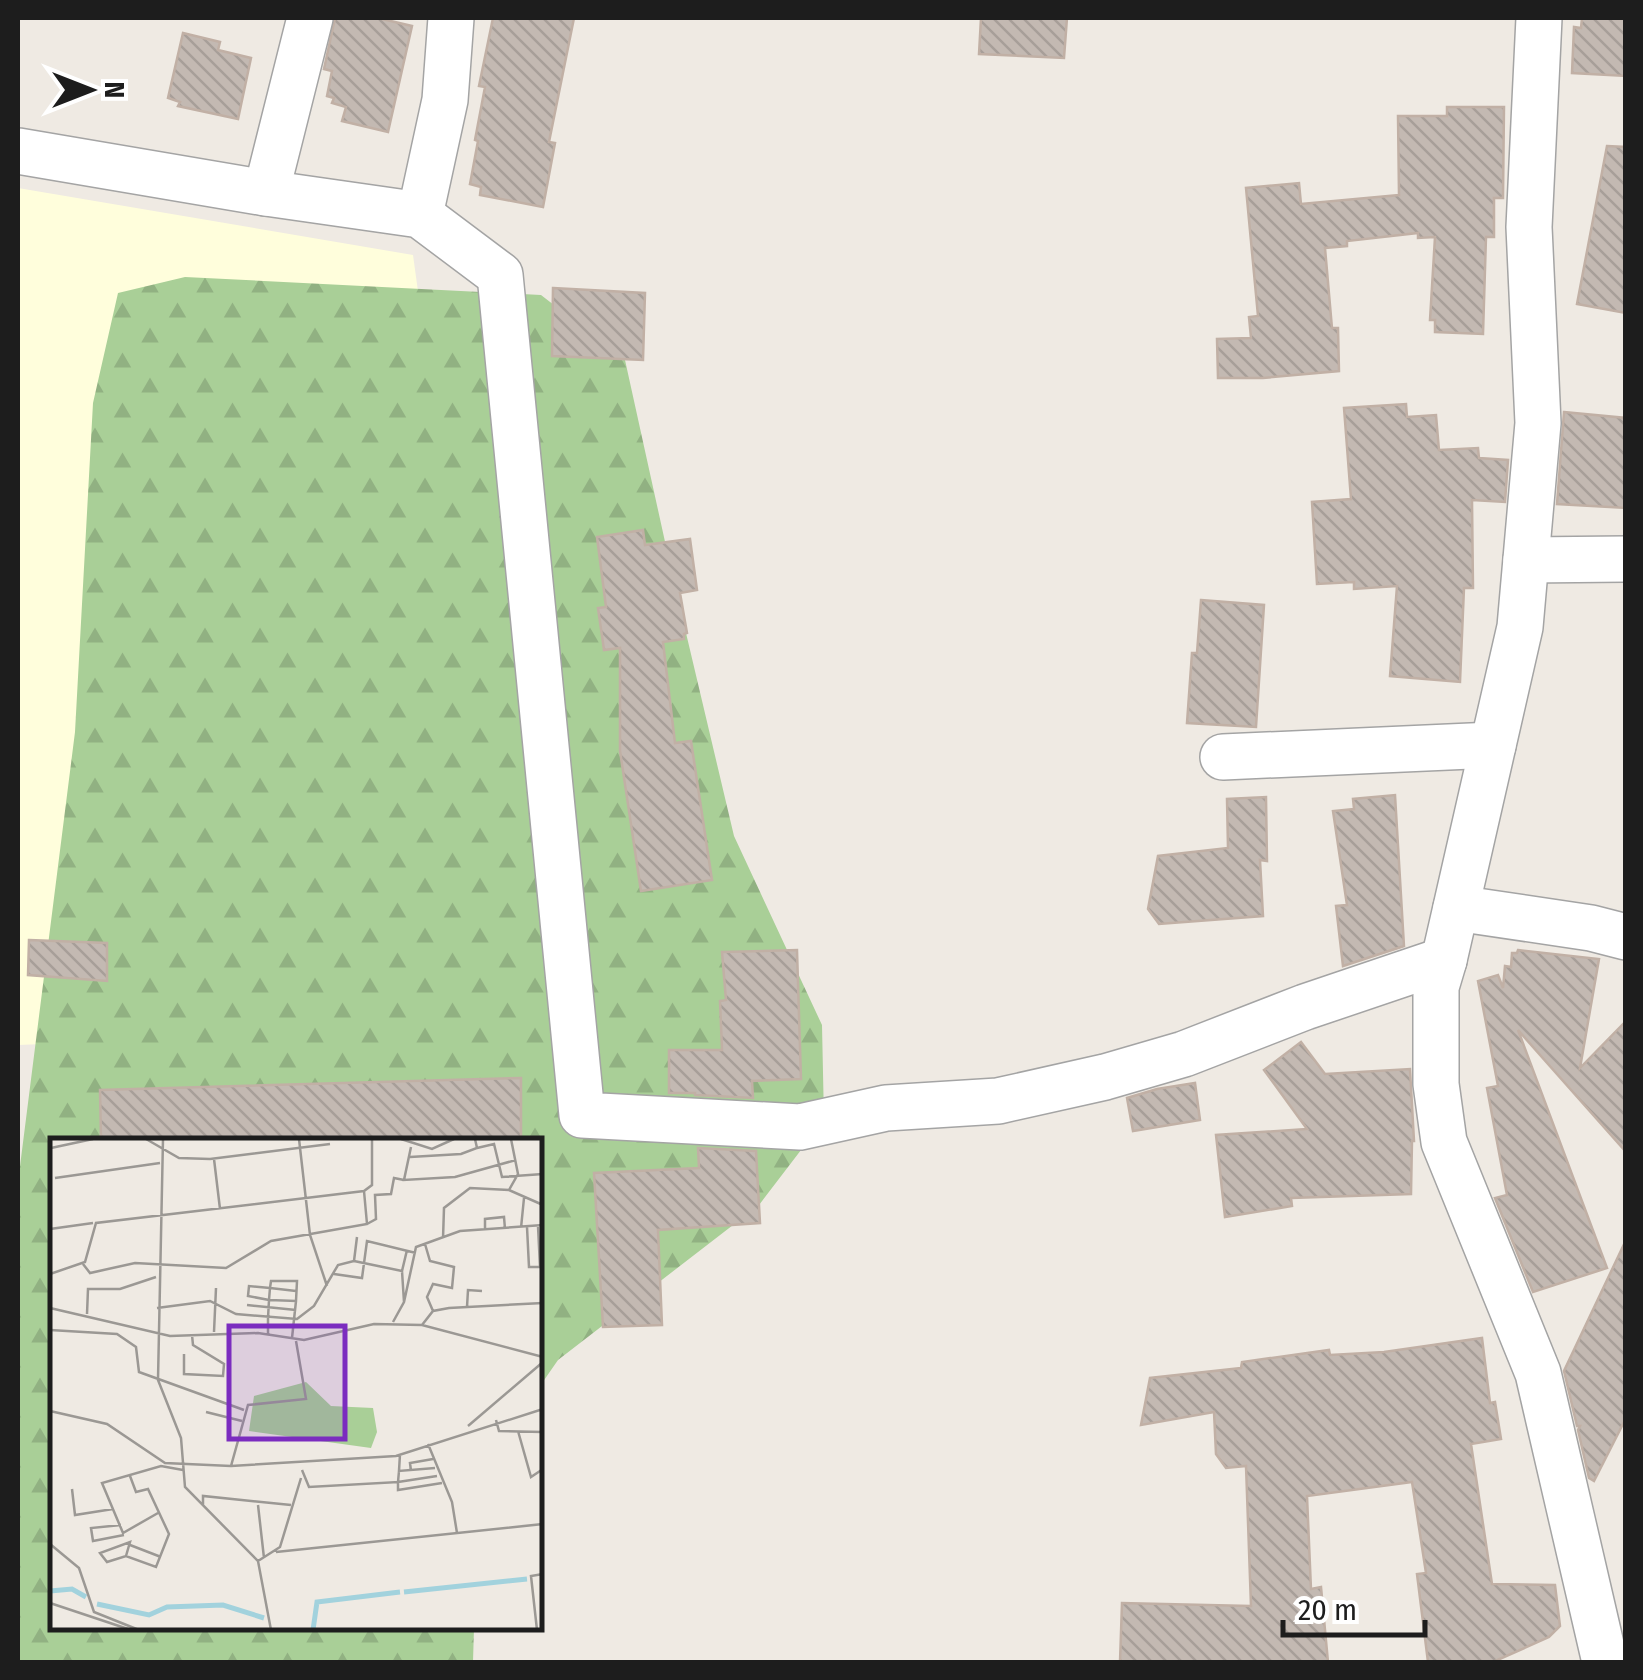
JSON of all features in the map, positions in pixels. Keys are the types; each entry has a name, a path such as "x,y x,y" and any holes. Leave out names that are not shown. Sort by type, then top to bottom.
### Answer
{"street":[{"path":"266,193 310,18"},
{"path":"420,215 445,100 451,18"},
{"path":"1539,18 1529,227 1538,422 1520,627 1436,987 1436,1084 1444,1142 1538,1373 1604,1662"},
{"path":"18,151 420,215 500,275 582,1115 800,1127 886,1108 998,1100 1106,1077 1184,1054 1305,1007 1444,960"},
{"path":"1526,560 1626,559"},
{"path":"1223,757 1494,746"},
{"path":"1456,908 1626,937"}],"shaded area":[{"path":"18,188 413,255 511,968 399,1030 18,1045"}],"green space":[{"path":"185,277 541,295 625,360 734,836 822,1025 824,1120 759,1205 558,1360 542,1383 542,1138 50,1138 50,1630 474,1630 473,1662 18,1662 18,1182 75,732 93,403 118,293"}],"building":[{"path":"335,18 378,18 412,26 388,132 342,121 346,107 332,103 334,98 327,96 332,71 324,69"},
{"path":"493,18 574,18 549,142 555,143 543,207 480,195 481,187 470,184 485,87 479,86"},
{"path":"981,18 1067,18 1064,58 979,54"},
{"path":"1582,18 1626,19 1626,76 1572,73 1574,27 1581,28"},
{"path":"183,33 220,42 218,50 251,58 238,119 178,106 180,102 168,98"},
{"path":"1447,107 1504,107 1503,198 1494,198 1494,237 1486,237 1483,334 1435,332 1435,320 1430,320 1435,237 1418,238 1418,233 1347,241 1347,246 1325,248 1332,328 1338,328 1339,371 1218,378 1217,339 1251,338 1249,317 1258,316 1246,188 1299,183 1301,204 1399,195 1398,116 1447,116"},
{"path":"1607,146 1626,147 1626,313 1577,304"},
{"path":"553,288 645,293 643,360 552,356"},
{"path":"1406,404 1407,417 1436,415 1439,450 1478,448 1479,458 1508,460 1505,502 1472,500 1473,588 1464,588 1460,682 1390,676 1397,586 1354,589 1354,582 1317,584 1312,502 1351,499 1344,408"},
{"path":"1564,412 1626,418 1626,508 1557,504"},
{"path":"643,530 645,545 690,539 697,590 680,593 687,633 684,639 663,642 675,743 691,741 712,880 641,891 620,751 620,648 604,650 598,608 606,607 597,537"},
{"path":"1201,600 1264,605 1256,727 1187,723"},
{"path":"1395,795 1404,946 1343,966 1336,906 1347,905 1333,811 1354,809 1353,799"},
{"path":"1266,797 1267,861 1260,860 1263,916 1159,924 1148,909 1158,856 1228,848 1227,799"},
{"path":"29,940 107,943 107,981 28,975"},
{"path":"797,950 801,1079 752,1081 753,1098 669,1093 669,1050 722,1050 720,1001 726,1000 722,952"},
{"path":"1518,950 1599,959 1580,1068 1626,1021 1626,1152 1518,1030 1607,1268 1533,1292 1495,1198 1507,1195 1487,1088 1498,1086 1478,981 1498,975 1503,988 1505,966 1511,967 1512,953"},
{"path":"1301,1042 1325,1074 1410,1069 1414,1141 1411,1194 1291,1198 1292,1206 1225,1217 1216,1135 1307,1129 1264,1070"},
{"path":"521,1078 521,1138 101,1138 100,1090"},
{"path":"1195,1083 1200,1120 1133,1131 1127,1098"},
{"path":"698,1148 756,1151 760,1223 658,1230 662,1325 603,1327 594,1173 699,1168"},
{"path":"1626,1240 1626,1418 1594,1481 1589,1478 1580,1426 1564,1371"},
{"path":"1482,1338 1490,1403 1495,1402 1501,1439 1471,1444 1492,1584 1555,1585 1560,1626 1549,1637 1493,1662 1428,1662 1417,1574 1426,1573 1412,1482 1307,1496 1311,1589 1321,1587 1328,1662 1120,1662 1122,1603 1251,1606 1246,1466 1226,1468 1216,1454 1214,1412 1141,1425 1150,1378 1241,1368 1242,1362 1329,1350 1330,1355 1384,1352"}]}
